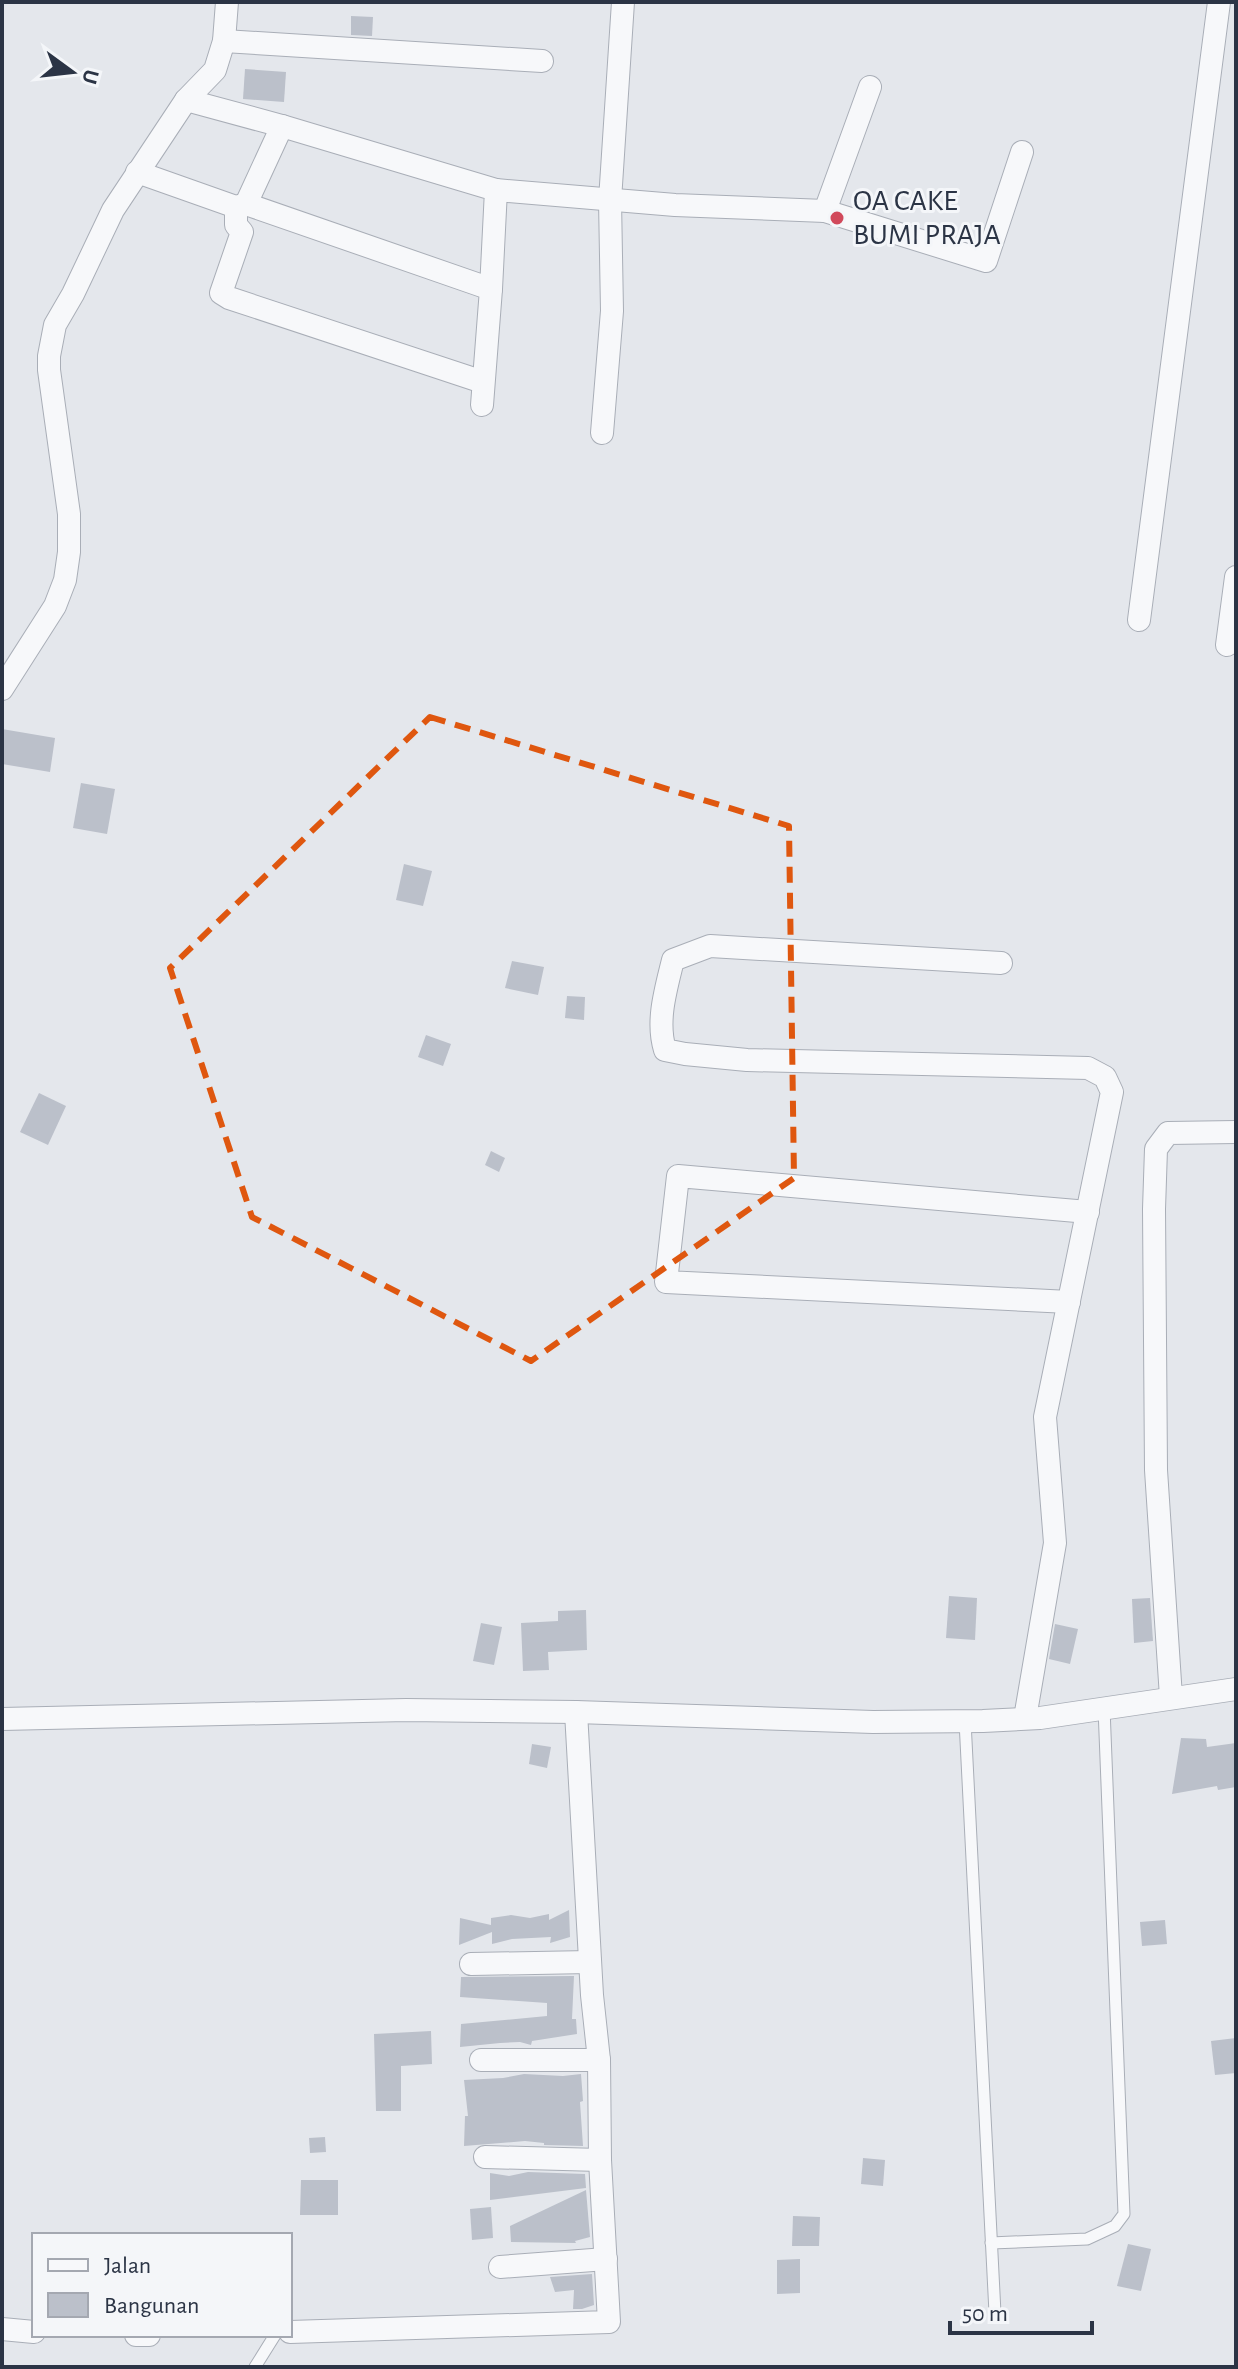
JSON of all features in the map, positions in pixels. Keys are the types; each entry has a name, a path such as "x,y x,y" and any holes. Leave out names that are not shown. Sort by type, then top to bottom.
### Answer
{"street":[{"path":"2,689 55,606 65,580 69,514 49,370 55,325 113,210 186,100 215,70 222,54 227,2"},
{"path":"602,433 612,311 610,200 623,2"},
{"path":"1139,620 1219,2"},
{"path":"224,41 542,61"},
{"path":"825,211 870,87"},
{"path":"186,100 496,190 675,205 825,211 986,261 1022,152"},
{"path":"282,126 241,206 236,225 242,232 221,293 483,382"},
{"path":"137,172 491,289"},
{"path":"482,405 496,190"},
{"path":"1227,645 1233,620 1236,577"},
{"path":"1001,963 710,946 673,960 665,991 661,1037 665,1050 747,1060 1088,1068 1105,1077 1112,1092 1045,1417 1055,1543 1032,1718"},
{"path":"1171,1697 1156,1470 1156,1149 1168,1133 1236,1132"},
{"path":"1069,1302 666,1282 678,1176 1088,1212"},
{"path":"2,1719 406,1710 873,1722 965,1721 1032,1718 1236,1689"},
{"path":"292,2332 609,2322 600,2160 599,2060 590,1962 576,1712"},
{"path":"471,1964 590,1962"},
{"path":"481,2060 599,2060"},
{"path":"485,2157 600,2160"},
{"path":"500,2267 606,2259"},
{"path":"2,2329 32,2332"}],"lane":[{"path":"991,2243 1087,2239 1115,2226 1124,2214 1104,1708"},
{"path":"965,1721 995,2313"},
{"path":"255,2367 274,2337"}],"highlighted area":[{"path":"430,717 789,826 794,1178 531,1361 252,1217 170,968"}],"building":[{"path":"351,16 373,17 372,36 351,35"},
{"path":"245,69 286,72 284,102 243,99"},
{"path":"2,729 55,738 50,772 2,764"},
{"path":"81,783 115,789 107,834 73,828"},
{"path":"404,864 432,871 423,906 396,900"},
{"path":"512,961 544,967 538,995 505,988"},
{"path":"567,996 585,997 584,1020 565,1018"},
{"path":"426,1035 451,1044 443,1066 418,1057"},
{"path":"39,1093 66,1106 48,1145 20,1132"},
{"path":"491,1151 505,1158 499,1172 485,1165"},
{"path":"949,1596 977,1598 975,1640 946,1638"},
{"path":"1150,1598 1153,1641 1134,1643 1132,1599"},
{"path":"586,1610 587,1650 548,1652 549,1670 523,1671 521,1623 558,1621 558,1611"},
{"path":"481,1623 502,1627 494,1665 473,1661"},
{"path":"1055,1624 1078,1629 1070,1664 1049,1659"},
{"path":"1181,1738 1206,1739 1207,1747 1236,1743 1236,1787 1218,1790 1217,1786 1172,1794"},
{"path":"532,1744 551,1747 547,1768 529,1764"},
{"path":"569,1910 570,1937 550,1943 551,1937 512,1939 492,1944 492,1932 459,1945 460,1918 491,1925 491,1918 511,1915 530,1918 549,1914 549,1920"},
{"path":"1165,1920 1167,1944 1142,1946 1140,1922"},
{"path":"574,1976 572,2019 576,2019 577,2034 532,2041 531,2045 520,2042 460,2047 461,2024 547,2016 547,2003 460,1997 461,1977"},
{"path":"431,2031 432,2064 401,2066 401,2111 376,2111 374,2034"},
{"path":"1236,2038 1236,2073 1215,2075 1211,2041"},
{"path":"524,2074 581,2074 583,2146 525,2141 464,2146 465,2116 468,2116 464,2080"},
{"path":"325,2137 326,2152 310,2153 309,2138"},
{"path":"863,2158 885,2160 883,2186 861,2184"},
{"path":"528,2172 585,2174 586,2188 490,2200 490,2173 509,2176"},
{"path":"301,2180 338,2180 338,2215 300,2215"},
{"path":"586,2190 590,2237 576,2243 511,2242 510,2226"},
{"path":"491,2207 493,2238 472,2240 470,2209"},
{"path":"793,2216 820,2217 819,2246 792,2246"},
{"path":"1128,2244 1151,2249 1141,2291 1117,2286"},
{"path":"800,2259 800,2293 777,2294 777,2260"},
{"path":"592,2274 594,2305 582,2309 573,2309 574,2290 555,2292 550,2277"}],"place":[{"name":"OA CAKE BUMI PRAJA","path":"837,218"}]}
